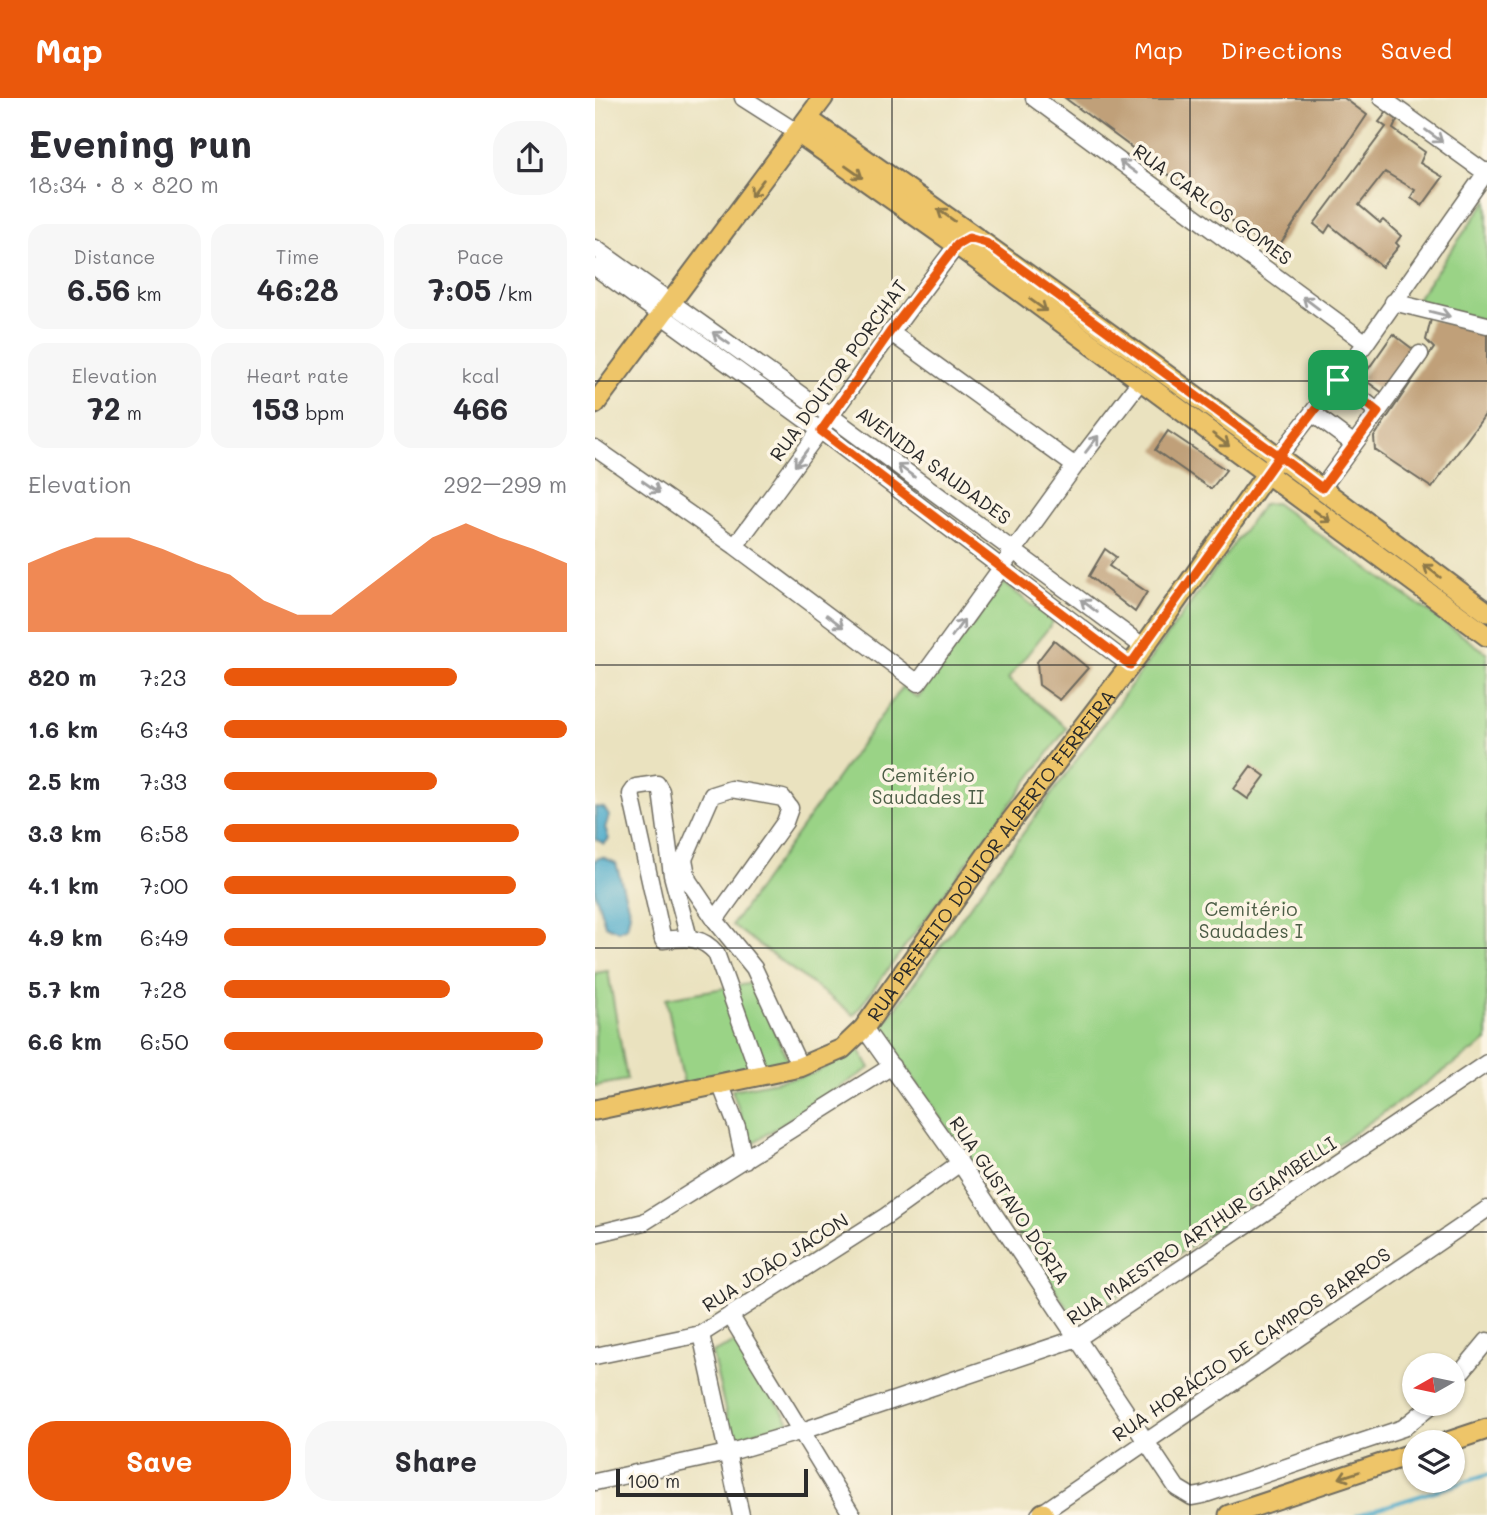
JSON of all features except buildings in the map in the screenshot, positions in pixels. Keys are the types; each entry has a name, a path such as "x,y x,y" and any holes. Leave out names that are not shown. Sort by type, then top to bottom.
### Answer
{"main road":[{"path":"595,404 823,98"},
{"path":"803,126 986,243 1279,456 1487,612"},
{"path":"803,126 957,245 1487,636"},
{"name":"RUA PREFEITO DOUTOR ALBERTO FERREIRA","path":"595,1110 800,1067 842,1049 863,1028 1008,825 1144,647 1279,456"},
{"path":"1465,1436 1487,1429"},
{"path":"1229,1515 1402,1457"}],"street":[{"path":"743,98 803,126"},
{"name":"RUA CARLOS GOMES","path":"1034,98 1366,343"},
{"path":"1382,98 1486,172"},
{"name":"RUA PREFEITO DOUTOR ALBERTO FERREIRA","path":"1279,456 1366,343 1486,172"},
{"path":"957,245 969,238 986,243"},
{"name":"RUA DOUTOR PORCHAT","path":"735,546 832,417 890,332 957,245"},
{"name":"AVENIDA SAUDADES","path":"595,248 666,309 821,431 1130,665"},
{"name":"AVENIDA SAUDADES","path":"595,267 666,309 832,417 1144,647"},
{"path":"1393,302 1487,325"},
{"path":"890,332 1075,466"},
{"path":"1322,488 1420,354"},
{"path":"595,448 735,546 918,683 1075,466 1141,380"},
{"path":"1338,380 1378,412"},
{"path":"1312,413 1354,444"},
{"path":"689,937 672,875 660,791 657,784 636,787 631,794 663,940 689,937 706,942 716,953 760,1076"},
{"path":"715,920 785,822 789,808 783,798 731,789 712,795 684,859 688,880 715,920 754,968 800,1067"},
{"name":"RUA GUSTAVO DÓRIA","path":"863,1028 960,1163 1177,1489 1192,1497 1403,1428 1418,1416"},
{"name":"RUA MAESTRO ARTHUR GIAMBELLI","path":"595,1482 727,1453 799,1432 1078,1338 1487,1063"},
{"path":"595,1234 644,1222 892,1066"},
{"path":"720,1083 737,1127 744,1160"},
{"name":"RUA JOÃO JACON","path":"595,1356 701,1334 886,1216 960,1163"},
{"name":"RUA HORÁCIO DE CAMPOS BARROS","path":"1042,1514 1487,1209"},
{"path":"730,1315 852,1515"},
{"path":"701,1334 741,1515"},
{"path":"1465,1367 1487,1340"}],"green space":[{"path":"1487,200 1487,321 1414,303"},
{"name":"Cemitério Saudades I","path":"1275,503 1487,653 1487,1041 1082,1321 1075,1319 883,1033 882,1027 1263,504"},
{"name":"Cemitério Saudades II","path":"1004,583 1053,622 1008,679 1067,728 854,1015 732,925 902,687 918,698"},
{"path":"608,971 627,1080 595,1086 595,973"},
{"path":"753,983 789,1063 684,1084 666,998"},
{"path":"859,1049 870,1068 751,1144 732,1090 812,1074"},
{"path":"740,1340 789,1422 732,1439 712,1353"}],"water":[{"path":"595,807 604,808 609,816 605,828 609,839 604,844 596,839"},
{"path":"602,857 616,863 630,913 627,927 618,931 605,925 595,892 595,860"}],"waterway":[{"path":"1357,1515 1487,1475"}],"route":[{"path":"1338,380 1279,456 986,243 969,238 961,240 890,332 821,431 1130,665 1279,456 1322,488 1378,412 1338,380"}]}
